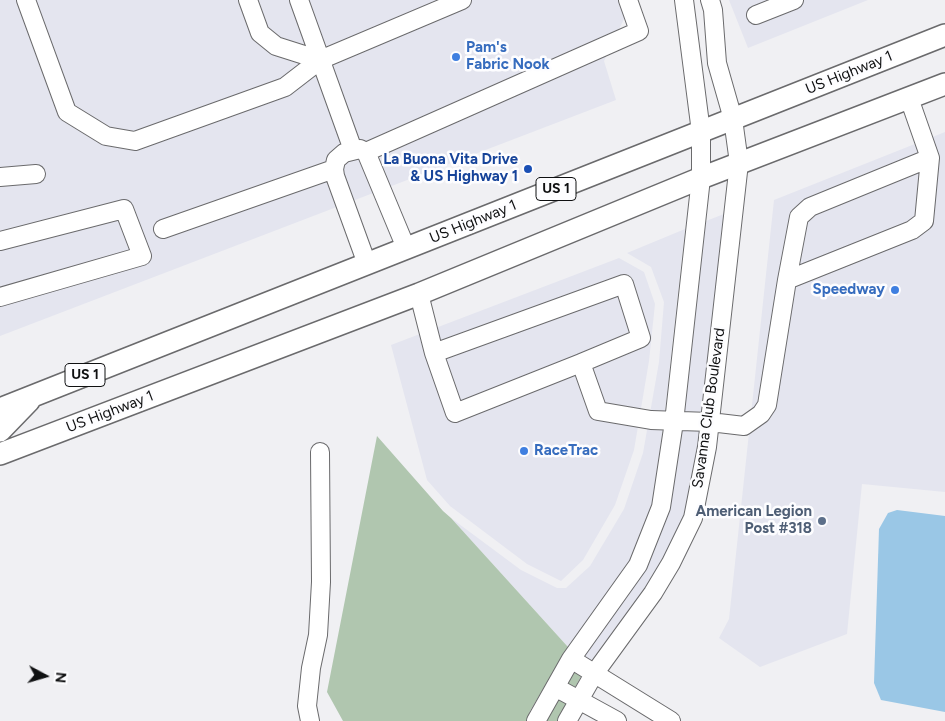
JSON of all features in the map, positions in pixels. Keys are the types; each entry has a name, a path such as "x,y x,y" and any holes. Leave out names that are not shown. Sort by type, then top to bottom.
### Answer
{"main road":[{"name":"US Highway 1","path":"0,409 945,35"},
{"name":"US Highway 1","path":"0,454 419,294 701,178 945,84"},
{"path":"0,431 34,396"}],"street":[{"path":"26,0 68,112 106,136 135,141 285,88 320,60 462,0"},
{"path":"248,0 260,33 276,46 320,60"},
{"path":"299,0 320,60 406,248"},
{"path":"367,264 335,176 336,160 344,153 360,151 639,31 628,0"},
{"path":"536,721 571,659 638,565 661,507 674,422 701,178 701,132 684,0"},
{"name":"Savanna Club Boulevard","path":"567,721 594,674 653,593 671,563 693,518 707,447 739,163 733,119 717,63 710,0"},
{"path":"756,16 794,0"},
{"path":"787,280 912,230 924,221 930,158 909,98"},
{"path":"581,362 598,411 651,420 710,422 744,426 761,414 767,405 799,217 810,207 930,158"},
{"path":"163,229 334,168"},
{"path":"0,177 36,174"},
{"path":"0,242 124,209 142,256 0,297"},
{"path":"419,294 434,353 454,413 641,338 624,284 434,353"},
{"path":"310,721 307,706 311,668 318,635 321,582 320,452"},
{"path":"571,659 671,721"},
{"path":"555,687 617,721"}],"shaded area":[{"path":"0,0 633,0 604,61 616,100 0,336"},
{"path":"729,0 868,0 748,48"},
{"path":"945,132 945,492 862,484 847,634 760,667 719,638 729,619 774,200"},
{"path":"724,214 698,446 684,515 663,559 645,588 585,669 581,661 646,570 670,509 684,415 706,221"},
{"path":"685,229 664,421 652,505 630,561 568,647 451,518 521,570 557,588 566,588 590,566 624,509 643,453 659,362 664,302 651,267 627,253"},
{"path":"619,258 644,272 655,304 649,361 634,450 615,505 583,560 561,581 527,564 450,506 427,480 391,345"}],"green space":[{"path":"377,436 568,647 530,711 527,721 343,721 327,692"},
{"path":"581,661 586,667 557,721 546,721"}],"water":[{"path":"897,510 945,516 945,712 881,700 874,683 879,529 888,513"}],"place":[{"name":"Pam's Fabric Nook","path":"456,57"},
{"name":"La Buona Vita Drive & US Highway 1","path":"528,169"},
{"name":"Speedway","path":"895,290"},
{"name":"RaceTrac","path":"524,451"},
{"name":"American Legion Post #318","path":"822,521"}]}
